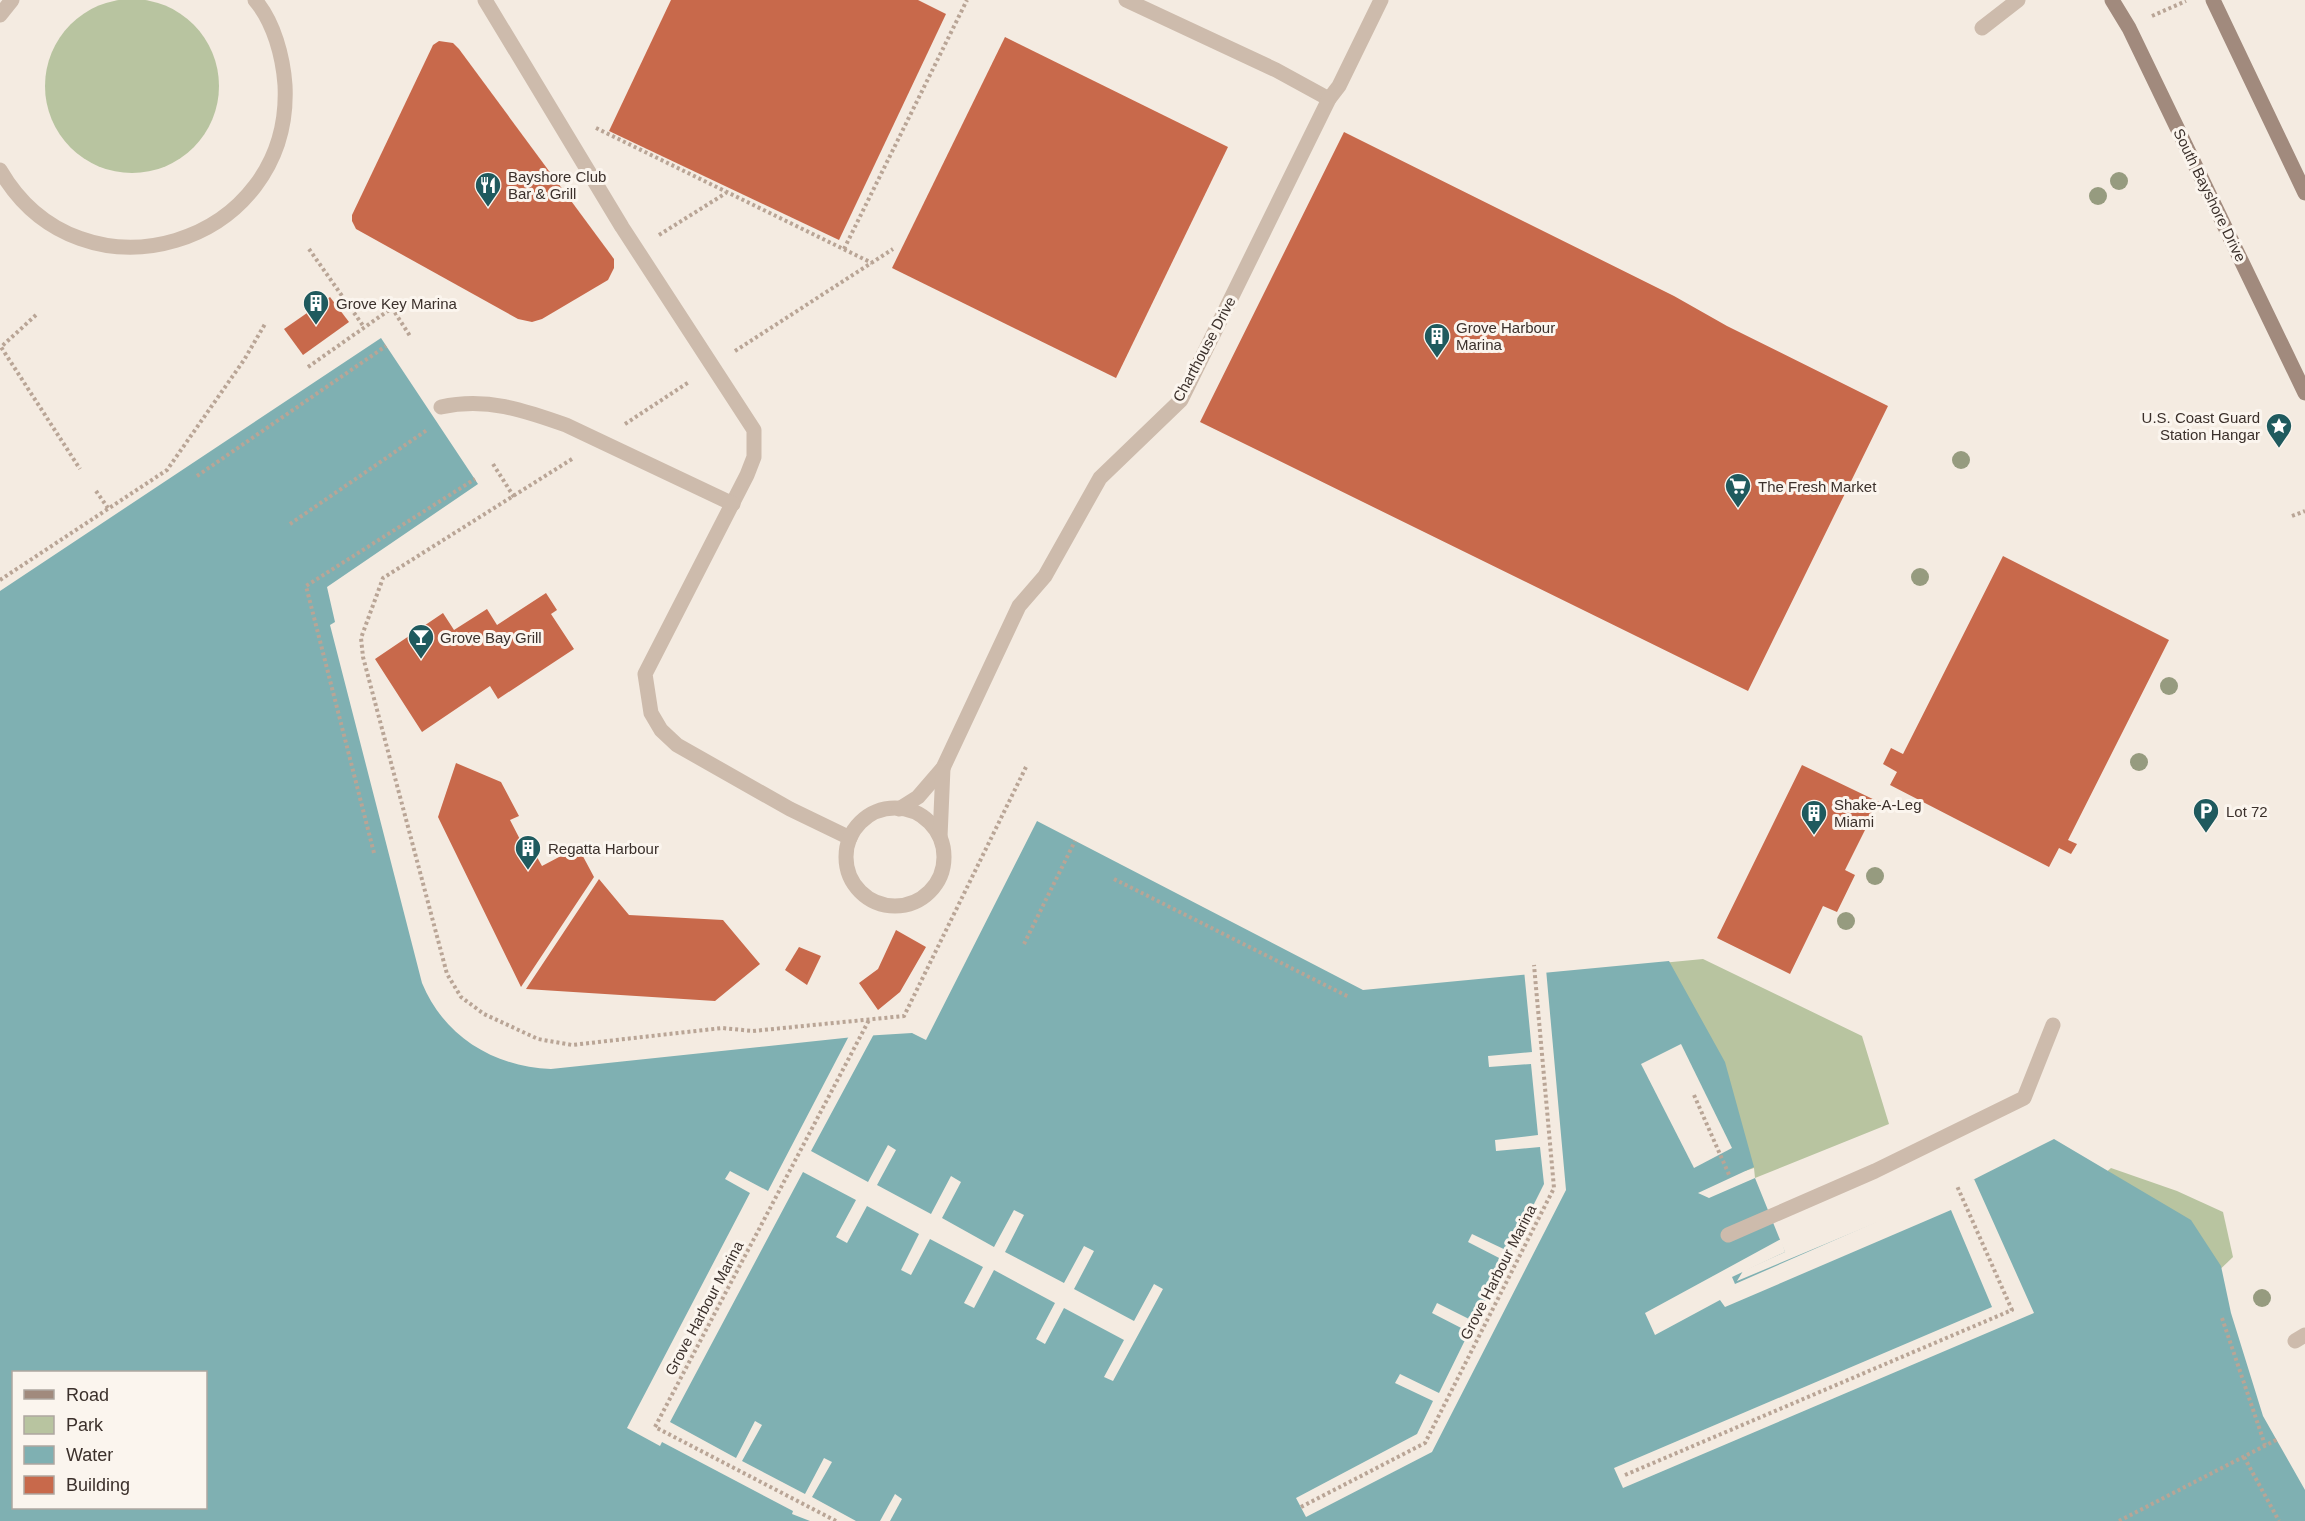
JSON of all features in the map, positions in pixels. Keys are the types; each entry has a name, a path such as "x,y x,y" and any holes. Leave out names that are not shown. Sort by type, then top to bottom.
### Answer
{"main road":[{"name":"South Bayshore Drive","path":"2112,0 2129,28 2305,393"},
{"path":"2213,0 2305,194"}],"street":[{"path":"0,15 12,0"},
{"path":"485,0 622,227 754,430 754,457 733,504 645,674 651,713 661,730 676,745 790,809 850,838"},
{"path":"1126,0 1276,70 1329,99"},
{"name":"Charthouse Drive","path":"899,809 918,797 943,768 1019,606 1045,576 1100,478 1181,400 1329,99 1339,86 1381,0"},
{"path":"1982,28 2018,0"},
{"path":"0,170 13,192 48,224 90,243 136,249 183,241 224,218 257,185 277,148 286,107 284,65 258,1"},
{"path":"441,407 466,402 485,403 539,415 566,425 733,504"},
{"name":"Charthouse Drive","path":"940,839 943,768"},
{"path":"899,809 921,815 932,826 940,839 943,853 942,868 936,884 924,897 909,905 892,907 876,903 861,894 851,880 846,864 853,831 876,812 899,809"},
{"path":"1728,1235 1875,1170 2024,1098 2053,1025"}],"path":[{"path":"844,249 967,0"},
{"path":"2146,18 2187,0"},
{"path":"593,127 872,262"},
{"path":"656,236 727,192"},
{"path":"309,249 364,327"},
{"path":"731,354 893,249"},
{"path":"308,367 392,308 410,336"},
{"path":"36,315 1,347 80,469"},
{"path":"0,580 167,470 244,360 265,324"},
{"path":"197,476 386,346"},
{"path":"625,424 690,381"},
{"path":"290,524 428,430"},
{"path":"575,457 383,578 361,638 363,657 447,974 452,986 484,1014 538,1039 572,1045 722,1028 753,1031 904,1016 1026,767"},
{"path":"493,464 514,497"},
{"path":"374,853 306,586 475,479"},
{"path":"96,491 108,508"},
{"path":"2292,516 2305,511"},
{"path":"1024,944 1075,841"},
{"path":"1114,879 1349,997"},
{"name":"Grove Harbour Marina","path":"1301,1507 1425,1443 1554,1188 1534,965"},
{"name":"Grove Harbour Marina","path":"836,1521 655,1427 869,1020"},
{"path":"1694,1095 1730,1177"},
{"path":"1625,1475 2012,1310 1957,1186"},
{"path":"2222,1318 2265,1445"},
{"path":"2119,1521 2278,1439"},
{"path":"2244,1457 2279,1521"}],"green space":[{"path":"132,-1 165,6 180,14 193,25 204,38 212,53 219,86 212,119 204,134 193,147 180,158 165,166 132,173 99,166 84,158 71,147 60,134 52,119 45,86 52,53 60,38 71,25 84,14 99,6"},
{"path":"1703,959 1862,1036 1889,1124 1755,1178 1754,1168 1745,1171 1641,965"},
{"path":"2111,1168 2177,1191 2223,1212 2233,1257 2209,1280 2095,1182"}],"water":[{"path":"381,338 478,484 327,587 335,622 330,625 422,983 444,1019 474,1046 510,1062 551,1069 863,1036 912,1033 926,1040 1037,821 1363,990 1669,961 1725,1062 1754,1167 1698,1193 1709,1198 1755,1178 1785,1252 1743,1271 1737,1281 1945,1194 2054,1139 2191,1220 2221,1266 2231,1313 2263,1416 2305,1490 2305,1521 0,1521 0,591"}],"pier":[{"path":"1546,969 1566,1190 1432,1452 1306,1517 1296,1498 1417,1434 1433,1401 1395,1383 1400,1374 1439,1393 1469,1332 1432,1313 1437,1303 1475,1322 1505,1261 1468,1242 1472,1234 1510,1252 1544,1184 1540,1147 1496,1151 1495,1140 1538,1135 1531,1064 1489,1067 1488,1056 1532,1052 1524,970"},
{"path":"875,1032 811,1151 868,1182 888,1145 896,1150 877,1185 931,1214 951,1176 961,1182 942,1218 994,1247 1014,1210 1024,1215 1005,1252 1064,1283 1084,1246 1094,1251 1074,1289 1134,1321 1154,1284 1163,1289 1113,1381 1104,1377 1124,1340 1064,1308 1045,1344 1036,1339 1055,1303 994,1270 974,1308 964,1303 983,1267 930,1239 911,1275 901,1270 919,1234 867,1206 847,1243 836,1237 856,1200 803,1172 670,1422 736,1458 755,1421 762,1425 742,1461 805,1494 824,1458 832,1462 812,1497 856,1521 810,1521 792,1514 793,1511 662,1442 660,1446 627,1428 750,1193 725,1179 730,1171 768,1191 850,1034"},
{"path":"1681,1044 1732,1148 1694,1168 1641,1064"},
{"path":"1974,1179 2034,1313 1623,1488 1614,1468 1992,1307 1951,1210 1725,1307 1720,1300 1655,1335 1645,1313 1781,1239 1785,1252 1732,1277 1735,1284"},
{"path":"895,1494 902,1499 890,1521 880,1521"}],"building":[{"path":"671,0 918,0 946,14 839,240 609,131"},
{"path":"1005,37 1228,147 1116,378 892,268"},
{"path":"439,41 453,43 459,49 614,259 614,268 608,280 542,319 532,322 518,319 356,229 352,221 352,215 433,45"},
{"name":"Grove Harbour Marina","path":"1344,132 1674,296 1727,326 1888,406 1748,691 1200,422"},
{"name":"Grove Key Marina","path":"330,297 349,322 303,355 284,329"},
{"path":"2003,556 2169,640 2068,840 2077,844 2071,854 2059,848 2049,867 1890,785 1897,772 1883,764 1891,748 1903,754"},
{"path":"546,593 557,610 551,614 574,649 498,699 490,686 422,732 375,659 443,613 454,630 487,609 497,625"},
{"name":"Regatta Harbour","path":"456,763 501,782 519,816 510,820 527,853 533,850 542,866 578,847 594,877 521,987 438,817"},
{"name":"Shake-A-Leg Miami","path":"1802,765 1879,802 1845,870 1855,875 1837,912 1823,906 1790,974 1717,938"},
{"path":"599,879 629,915 723,920 760,964 715,1001 526,989"},
{"path":"896,930 926,947 900,992 878,1010 859,983 878,969"},
{"path":"799,947 821,956 807,985 785,970"}],"place":[{"name":"Bayshore Club Bar & Grill","path":"488,208"},
{"name":"Grove Key Marina","path":"316,326"},
{"name":"Grove Harbour Marina","path":"1437,359"},
{"name":"U.S. Coast Guard Station Hangar","path":"2279,449"},
{"name":"The Fresh Market","path":"1738,509"},
{"name":"Grove Bay Grill","path":"421,660"},
{"name":"Lot 72","path":"2206,834"},
{"name":"Shake-A-Leg Miami","path":"1814,836"},
{"name":"Regatta Harbour","path":"528,871"}]}
